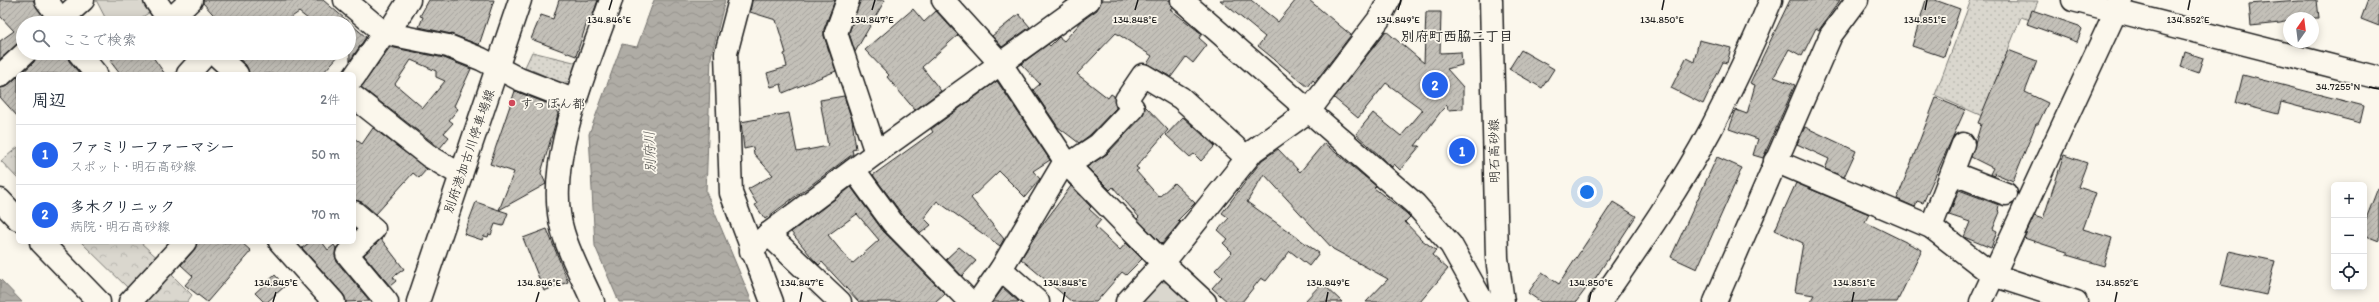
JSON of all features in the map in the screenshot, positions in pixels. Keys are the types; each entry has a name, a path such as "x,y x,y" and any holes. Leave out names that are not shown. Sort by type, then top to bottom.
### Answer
{"street":[{"path":"46,0 56,16"},
{"path":"66,16 83,0"},
{"path":"155,0 167,16"},
{"path":"176,16 191,0"},
{"path":"345,0 386,33 448,46 482,59 497,69 576,101"},
{"path":"356,74 409,0"},
{"name":"別府港加古川停車場線","path":"418,302 520,0"},
{"path":"593,302 563,232 557,195 562,146 576,101 612,0"},
{"path":"740,0 726,53 731,193 751,251 772,302"},
{"path":"848,0 836,32 876,153"},
{"path":"943,0 1001,64 1066,163 1197,298"},
{"path":"751,251 768,234 876,153 1089,0"},
{"path":"1182,0 1415,204 1451,244 1483,302"},
{"path":"1127,302 1163,263 1252,151 1309,111 1379,19 1390,0"},
{"name":"明石高砂線","path":"1491,0 1496,258 1503,302"},
{"path":"1600,302 1667,202 1710,130 1749,52 1771,0"},
{"path":"1715,302 1775,161 1832,35 1857,0"},
{"path":"2074,0 2118,5 2379,78"},
{"path":"1981,302 2118,5"},
{"path":"0,76 17,60"},
{"path":"85,60 94,72"},
{"path":"203,60 232,72"},
{"path":"978,302 1001,269 1066,163 1098,144 1133,108 1126,100 1143,75 1181,98 1247,158"},
{"path":"356,99 429,156 461,175"},
{"path":"1931,227 1963,144"},
{"path":"1775,161 1931,227 1993,275 2076,302"},
{"path":"854,170 892,222 970,302"},
{"path":"1952,173 2006,194"},
{"path":"0,200 16,217"},
{"path":"356,214 374,229 347,254 388,302"},
{"path":"768,234 840,302"},
{"path":"43,244 99,302"},
{"path":"130,302 183,244"},
{"path":"282,244 334,302"},
{"path":"1001,269 1038,302"}],"green space":[{"path":"96,0 153,0 158,7 144,16 104,16"},
{"path":"1971,0 2038,1 2030,20 2021,17 1982,116 1935,95"},
{"path":"532,52 578,63 571,81 561,83 525,67"},
{"path":"16,149 16,177 1,161"},
{"path":"83,244 142,244 162,262 131,291"},
{"path":"170,273 192,295 187,302 140,302"},
{"path":"1160,282 1171,282 1189,302 1142,302"}],"water":[{"name":"別府川","path":"654,0 725,0 711,57 706,192 752,302 619,302 595,246 589,134 622,44 637,47"},
{"path":"0,279 22,302 0,302"}],"building":[{"path":"0,0 33,0 43,16 16,16 16,46 0,59 0,41 14,31 0,16"},
{"path":"203,0 323,0 342,16 304,16 299,12 293,16 215,16 203,3"},
{"path":"429,0 494,0 479,45 451,34 419,27 423,17 420,16"},
{"path":"559,0 598,0 591,20 588,19 576,56 531,39 541,15 553,19"},
{"path":"752,0 835,0 824,29 824,36 836,71 783,93 781,84 771,87 767,73 787,67 784,54 786,53 776,20 750,12"},
{"path":"860,0 885,0 855,52 849,33"},
{"path":"1101,0 1170,0 1172,7 1170,9 1202,34 1199,38 1207,45 1193,63 1186,57 1171,77 1147,64 1152,56 1116,33 1077,74 1108,98 1111,94 1114,96 1116,108 1090,135 1079,143 1058,127 1033,90 1040,84 1021,64 1048,44 1050,46 1059,37 1064,41 1083,20 1097,10"},
{"path":"1220,0 1251,0 1278,22 1296,0 1309,0 1351,35 1315,82 1313,80 1308,87 1258,46 1265,37"},
{"path":"1790,0 1840,0 1819,30 1816,28 1802,56 1789,49 1774,77 1795,85 1763,158 1753,155 1758,139 1729,129 1736,110 1747,114 1755,85 1750,83"},
{"path":"1926,0 1935,0 1960,9 1944,57 1912,46"},
{"path":"2317,0 2318,12 2283,12 2283,22 2251,26 2249,4"},
{"path":"2368,0 2379,0 2379,26 2361,19"},
{"path":"913,9 924,22 936,11 958,35 922,67 941,91 915,110 887,77 889,75 865,50"},
{"path":"2032,10 2079,26 2082,29 2077,42 2027,24"},
{"path":"1426,12 1441,12 1440,53 1461,52 1462,65 1447,69 1463,87 1463,109 1448,110 1447,105 1415,146 1420,146 1400,170 1394,164 1392,167 1356,134 1373,113 1401,136 1423,110 1386,83 1358,118 1334,98 1386,31 1424,63"},
{"path":"1019,14 1030,27 1002,47 992,36"},
{"path":"356,28 366,37 356,52"},
{"path":"1699,40 1731,48 1727,63 1723,62 1703,104 1671,88 1686,58 1694,62"},
{"path":"390,47 444,58 471,69 454,106 458,109 449,120 453,123 444,133 449,137 440,148 361,87","holes":["411,60 436,71 436,77 445,81 423,108 395,84"]},
{"path":"1521,50 1554,69 1542,88 1509,69"},
{"path":"2008,50 2037,61 2025,92 2048,103 2038,124 2036,124 2013,181 1994,173 1995,176 1990,174 1993,168 1971,157 1981,124 1978,123"},
{"path":"2185,52 2203,58 2198,73 2181,67"},
{"path":"35,60 69,60 78,72 23,72"},
{"path":"155,60 164,72 118,72 110,61"},
{"path":"241,60 335,60 324,72 248,72 246,65"},
{"path":"2243,75 2364,106 2360,123 2281,102 2278,114 2236,103"},
{"path":"16,78 16,115 0,97 0,88 8,85"},
{"path":"997,81 1050,160 1033,171 1040,179 1025,197 999,171 971,198 1004,239 1000,246 937,201 924,218 931,225 921,233 902,214 873,175 933,132 931,129"},
{"path":"515,91 554,106 558,114 541,173 546,184 499,210 514,172 490,164"},
{"path":"844,96 852,120 856,149 852,150 853,154 765,219 755,205 757,204 748,189 773,175 754,154 753,147 744,149 741,122 789,113 797,152 828,146 820,100"},
{"path":"1936,98 1965,110 1923,203 1917,201 1915,207 1897,199"},
{"path":"1145,106 1168,130 1136,167 1139,169 1136,171 1159,197 1174,183 1195,203 1178,220 1180,222 1162,244 1137,219 1139,217 1113,187 1110,190 1087,167 1107,154 1142,117"},
{"path":"1183,117 1215,146 1201,161 1194,154 1190,157 1166,135"},
{"path":"1805,127 1856,151 1844,177 1825,169 1829,159 1797,144"},
{"path":"373,128 427,169 419,178 413,173 376,214 362,202 356,200 356,140 362,144"},
{"path":"1324,143 1376,186 1374,188 1410,217 1405,222 1422,240 1436,250 1432,255 1448,269 1420,302 1366,302 1388,279 1333,249 1264,174 1247,202 1319,253 1309,266 1290,251 1266,281 1261,278 1242,302 1228,302 1212,288 1222,277 1215,270 1232,252 1223,243 1228,239 1218,230 1229,218 1222,213 1262,160 1278,149 1300,172"},
{"path":"2064,155 2087,163 2078,187 2096,193 2083,229 2112,238 2104,266 2067,255 2067,252 2024,238 2034,216 2043,219"},
{"path":"1717,157 1742,168 1697,269 1671,257"},
{"path":"1796,183 1869,214 1865,222 1922,250 1897,302 1810,302 1814,295 1795,292 1803,243 1775,230"},
{"path":"1071,186 1091,207 1089,209 1101,220 1095,227 1120,250 1126,243 1142,259 1126,275 1122,272 1096,302 1072,302 1021,259 1038,231"},
{"path":"851,187 883,231 945,294 936,302 859,302 822,262 819,265 814,260 791,232","holes":["857,214 879,240 852,264 828,235"]},
{"path":"2379,188 2379,241 2367,236 2367,216"},
{"path":"1959,190 1999,205 1998,210 2000,212 1993,229 1997,231 1991,248 1964,237 1970,222 1949,215"},
{"path":"476,202 508,213 503,226 495,224 491,235 489,234 488,237 484,236 482,240 464,234"},
{"path":"1613,202 1636,216 1589,288 1588,286 1576,302 1541,302 1528,293 1542,273 1559,284"},
{"path":"547,229 568,282 544,291 523,238"},
{"path":"381,239 404,269 393,277 396,281 390,286 364,255"},
{"path":"196,244 243,244 251,251 207,302 185,285 193,276 181,265 194,250"},
{"path":"307,244 324,244 328,250 334,245 336,248 335,256 337,262 370,301 346,302 343,294 302,248"},
{"path":"959,247 976,261 962,276 946,259"},
{"path":"2229,251 2275,261 2266,295 2221,285"},
{"path":"275,275 285,286 267,302 264,302 255,293"},
{"path":"1322,283 1342,302 1304,302"},
{"path":"1003,288 1019,302 993,302"}],"place":[{"name":"多木クリニック","path":"1435,85"},
{"name":"すっぽん都","path":"512,103"},
{"name":"ファミリーファーマシー","path":"1462,151"}],"district":[{"name":"別府町西脇二丁目","path":"1457,36"}]}
